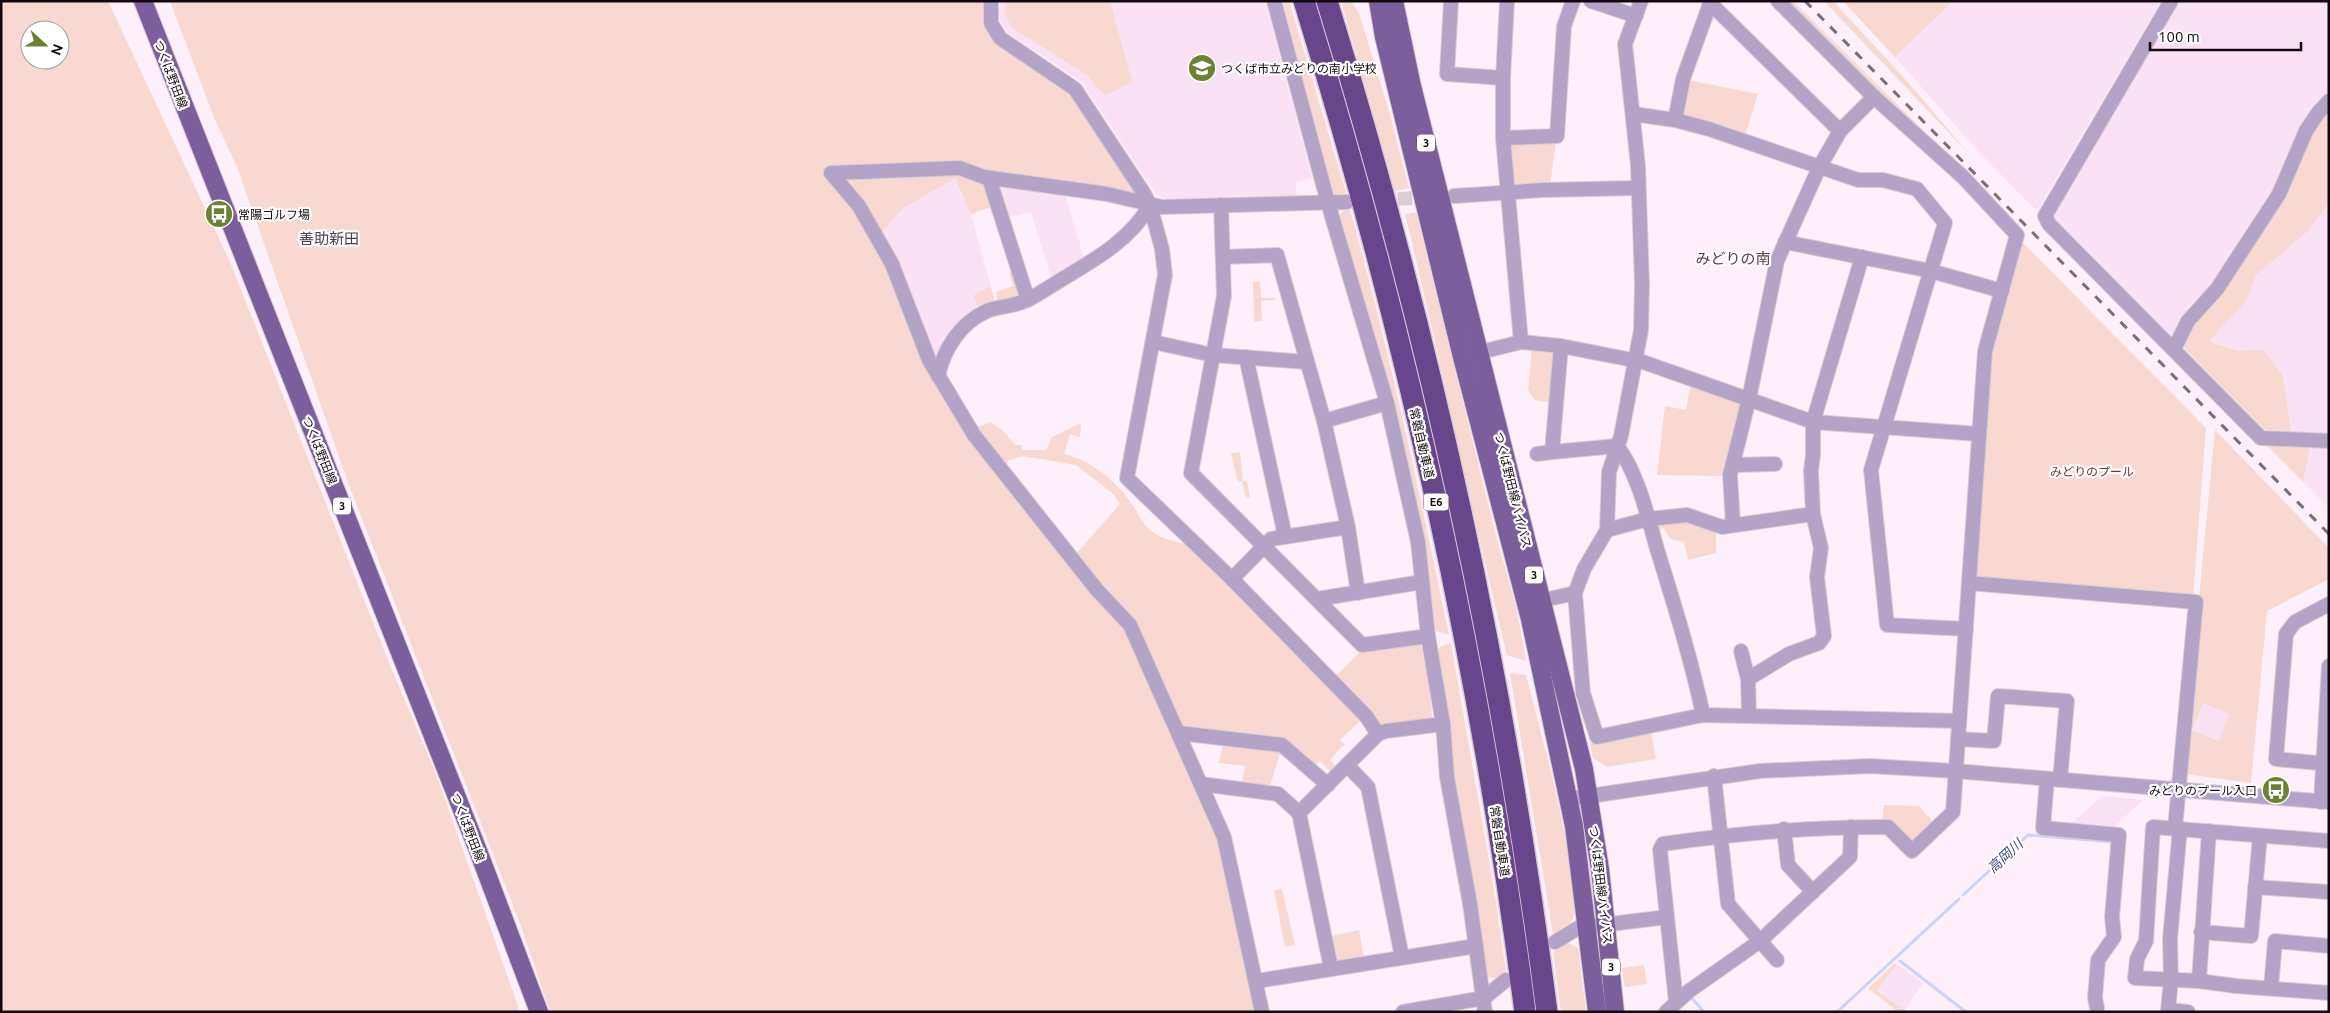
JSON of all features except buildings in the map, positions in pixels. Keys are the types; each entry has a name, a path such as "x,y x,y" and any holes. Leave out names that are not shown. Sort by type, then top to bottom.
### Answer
{"highway":[{"name":"常磐自動車道","path":"1304,1 1359,190 1429,470 1482,736 1525,1012"},
{"name":"常磐自動車道","path":"1327,1 1418,322 1452,468 1505,733 1526,859 1547,1012"}],"main road":[{"name":"つくば野田線","path":"143,1 477,848 539,1012"},
{"name":"つくば野田線バイパス","path":"1378,1 1384,37 1571,711 1589,796 1606,923 1615,1012"},
{"name":"つくば野田線バイパス","path":"1394,1 1401,43 1569,799 1588,926 1597,1012"}],"street":[{"path":"992,1 991,22 1000,38 1075,89 1121,156 1150,205 1162,249 1165,275 1127,478 1232,579 1366,716 1378,734"},
{"path":"1274,1 1328,203 1388,403 1418,542 1428,636 1443,724 1447,777 1476,946 1484,1005"},
{"path":"1451,1 1447,74 1502,78"},
{"path":"1507,1 1502,78 1503,138 1521,342"},
{"path":"1503,138 1557,136 1564,26 1573,1"},
{"path":"1591,1 1636,16"},
{"path":"1641,1 1625,44 1633,114 1638,188 1642,300 1637,361 1609,472 1607,530 1584,569 1574,593 1583,693 1597,737 1703,715 1749,714 1959,720"},
{"path":"1676,1002 1660,850 1663,844 1721,835 1784,829 1888,827 1912,851 1954,812 1955,771 1985,351 2017,235 1962,177 1874,97 1778,1"},
{"path":"2171,1 2045,216 2050,224 2261,438 2329,441"},
{"path":"1675,120 1683,79 1711,2 1840,131"},
{"path":"1733,524 1730,475 1749,399 1777,261 1819,168 1840,131 1874,97"},
{"path":"2174,349 2188,321 2217,289 2279,194 2306,131 2329,101"},
{"path":"1633,114 1675,120 1858,180 1883,180 1918,189 1945,224 1871,470 1887,625 1966,629"},
{"path":"1262,1012 1257,980 1224,837 1130,625 1097,590 974,435 929,360 892,264 859,206 831,173 960,168 989,178 1107,194 1162,207 1347,202"},
{"path":"989,178 1028,300"},
{"path":"1454,196 1509,192 1638,188"},
{"path":"938,376 951,343 966,324 988,310 1010,307 1028,300 1111,250 1143,217 1150,205"},
{"path":"1221,206 1224,296 1191,473 1362,646 1428,636"},
{"path":"1785,242 1931,271 2002,292"},
{"path":"1223,257 1277,255 1324,421 1348,527 1358,593"},
{"path":"1748,679 1789,654 1819,642 1824,636 1818,577 1822,548 1813,514 1811,471 1813,422 1862,257"},
{"path":"1153,342 1212,355 1307,362"},
{"path":"1471,355 1521,342 1561,346 1637,361 1813,422 1980,434"},
{"path":"1552,452 1561,346"},
{"path":"1246,357 1285,536"},
{"path":"1324,421 1388,403"},
{"path":"1537,454 1617,446"},
{"path":"1617,446 1624,455 1648,519 1693,666 1703,715"},
{"path":"1733,465 1775,464"},
{"path":"1607,530 1648,519 1688,515 1722,527 1813,514"},
{"path":"1232,579 1271,539 1348,527"},
{"path":"1317,599 1422,582"},
{"path":"1969,583 2196,602 2178,790 2178,828 2170,939 2171,980 2168,1010 2188,1012"},
{"path":"1540,601 1574,593"},
{"path":"2326,764 2276,759 2286,634 2295,622 2329,604"},
{"path":"1741,651 1748,679 1749,714"},
{"path":"1569,799 1714,776 1824,767 1870,766 1955,771 2325,802 2329,666"},
{"path":"1958,739 1994,741 1998,696 2067,701 2043,828 2120,835 2112,917 2114,937 2098,960 2095,998 2097,1008"},
{"path":"1299,813 1378,734 1386,731 1443,724"},
{"path":"1179,732 1282,745 1328,785"},
{"path":"1347,765 1368,787 1402,957"},
{"path":"1714,776 1728,904 1777,960"},
{"path":"1201,784 1278,794 1299,813 1331,968"},
{"path":"2329,841 2153,826 2146,941 2137,959 2135,978 2199,981 2329,992"},
{"path":"1666,1012 1676,1002 1760,941 1850,857 1851,827"},
{"path":"1784,829 1788,865 1813,892"},
{"path":"2199,981 2209,831"},
{"path":"2201,932 2251,936 2260,836"},
{"path":"2255,888 2329,892"},
{"path":"1555,942 1578,928 1606,923 1667,917"},
{"path":"2271,988 2275,941 2329,946"},
{"path":"1257,980 1476,946"},
{"path":"1412,1011 1484,1005 1506,980"}],"shaded area":[{"path":"1000,1 1265,1 1312,178 1296,182 1297,198 1169,201 1156,194 1082,82 1008,33 999,19"},
{"path":"1843,1 2161,1 2037,211 1977,150"},
{"path":"2180,1 2329,1 2329,94 2313,112 2278,184 2211,287 2189,305 2175,334 2170,335 2053,217 2053,212"},
{"path":"2329,110 2329,434 2264,429 2185,335"},
{"path":"955,178 971,214 996,304 939,360 933,360 879,236 902,209"},
{"path":"997,183 1064,192 1085,261 1052,280 1031,212 1007,218"},
{"path":"2265,444 2329,448 2329,508 2268,446"},
{"path":"2203,703 2230,714 2219,741 2192,730"},
{"path":"2102,796 2143,800 2110,830 2069,826"},
{"path":"1897,964 1923,983 1905,1010 1877,991"}],"green space":[{"path":"1,1 108,1 230,262 386,655 438,779 520,1012 1,1012"},
{"path":"170,1 987,1 986,25 996,41 1071,93 1136,189 1137,195 1134,198 1105,190 996,176 954,164 834,168 828,176 856,208 887,266 925,364 972,442 1073,565 1078,559 1075,555 1120,504 1114,495 1076,465 1023,456 1009,460 1004,467 980,439 975,428 991,422 1004,432 1015,445 1022,445 1022,450 1046,450 1052,437 1081,423 1080,437 1070,434 1064,454 1084,461 1110,479 1125,495 1144,524 1152,532 1172,541 1181,543 1186,541 1362,719 1340,740 1345,745 1330,760 1335,765 1330,771 1320,761 1314,766 1286,742 1180,726 1172,732 1218,835 1258,1012 550,1012 521,926 350,488 237,167 215,120"},
{"path":"1006,1 1110,1 1132,82 1105,96 1087,75 1011,27 1005,13"},
{"path":"1280,1 1289,1 1347,196 1332,195"},
{"path":"1341,1 1351,1 1359,13 1388,108 1409,188 1395,191"},
{"path":"1785,1 1793,1 1941,148 1940,150 1911,125"},
{"path":"1824,1 1833,1 1907,81 1969,154"},
{"path":"1843,1 1953,1 1895,57"},
{"path":"1688,80 1758,94 1745,136 1683,118 1681,113"},
{"path":"2329,110 2329,203 2308,231 2256,275 2245,303 2218,330 2210,342 2238,351 2263,350 2283,376 2291,433 2264,429 2182,346 2185,335 2315,128"},
{"path":"1556,141 1550,186 1518,186 1514,183 1509,146 1513,143"},
{"path":"959,169 984,179 994,206 971,214 955,178 902,209 879,236 843,176"},
{"path":"1349,206 1364,259 1415,473 1449,635 1436,631 1433,623 1339,219 1340,214"},
{"path":"1416,212 1495,532 1516,606 1526,661 1507,655 1405,214"},
{"name":"みどりのプール","path":"2022,242 2206,428 2193,598 1977,579 1974,576 1990,348"},
{"path":"1014,271 1022,293 1020,299 998,304 996,292 1013,286 1009,273"},
{"path":"1253,282 1260,282 1261,298 1275,298 1275,300 1261,301 1262,321 1254,322"},
{"path":"990,287 996,304 979,309 974,296 976,293"},
{"path":"1532,347 1554,349 1553,403 1535,400 1528,390"},
{"path":"1691,382 1743,403 1725,476 1657,475 1665,406 1686,410"},
{"path":"2215,430 2329,548 2329,579 2267,611 2251,783 2186,774 2203,598 2199,597","holes":["2203,703 2229,714 2219,741 2192,730"]},
{"path":"2265,444 2310,447 2303,482 2268,446"},
{"path":"1240,452 1243,481 1247,481 1250,497 1246,498 1242,481 1238,482 1231,453"},
{"path":"1683,519 1716,529 1716,553 1688,560 1684,542 1670,539 1664,528 1655,530 1655,523"},
{"path":"1416,642 1421,645 1430,689 1432,717 1430,720 1378,726 1334,678 1361,651"},
{"path":"1451,643 1493,883 1506,972 1497,979 1489,977 1485,971 1454,788 1437,654 1440,647"},
{"path":"1510,673 1526,675 1558,802 1572,877 1575,905 1572,921 1553,934"},
{"path":"1651,732 1656,759 1607,767 1593,758 1590,743"},
{"path":"1223,742 1281,750 1269,789 1242,784 1245,766 1219,763"},
{"path":"1884,805 1919,806 1934,823 1916,840 1907,840 1882,821"},
{"path":"1282,889 1295,945 1285,947 1274,890"},
{"path":"1359,930 1364,958 1336,963 1327,937"},
{"path":"1566,942 1578,948 1586,1012 1561,1012 1553,952"},
{"path":"1895,963 1897,964 1877,991 1905,1010 1904,1012 1898,1012 1868,988"},
{"path":"1644,965 1647,984 1625,987 1622,968"}],"waterway":[{"name":"高岡川","path":"1963,895 2028,835 2114,842"},
{"name":"高岡川","path":"1837,1012 1959,899"},
{"path":"1900,961 1966,1012"},
{"path":"1690,996 1704,1012"}],"tunnel":[{"path":"1377,200 1433,197"}],"railway":[{"path":"1805,1 2329,534"}],"place":[{"name":"つくば市立みどりの南小学校","path":"1202,68"},
{"name":"常陽ゴルフ場","path":"219,214"},
{"name":"みどりのプール入口","path":"2276,790"}],"district":[{"name":"善助新田","path":"329,238"},
{"name":"みどりの南","path":"1733,258"}]}
